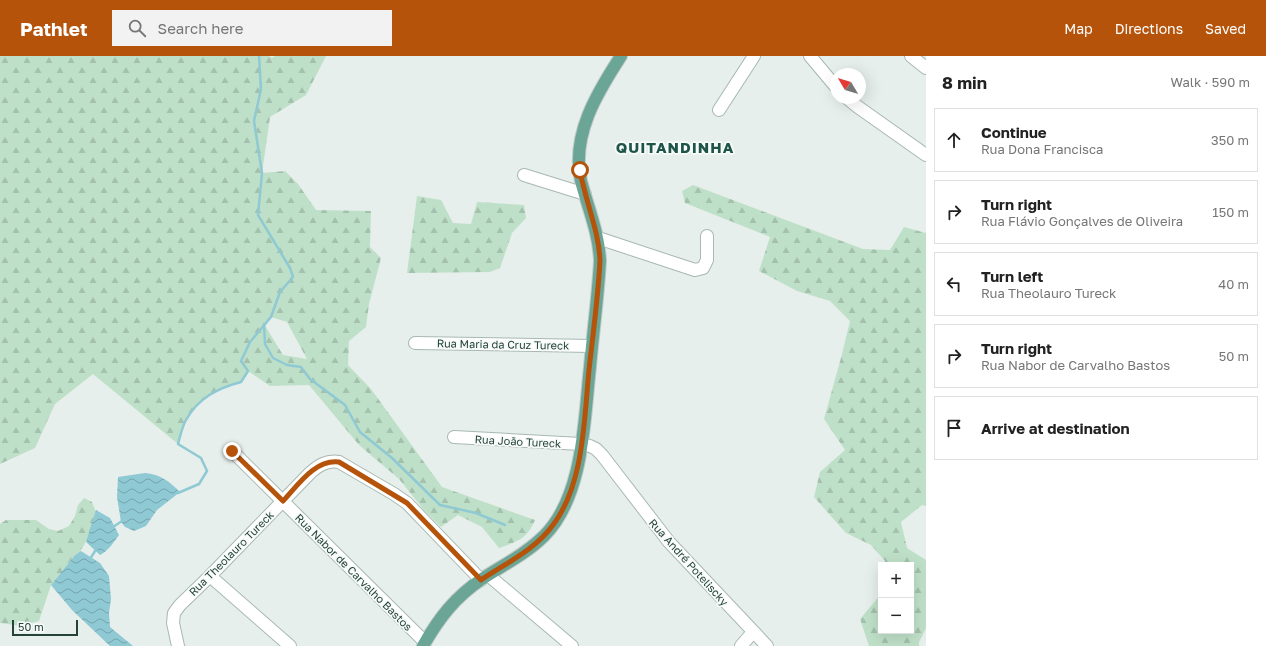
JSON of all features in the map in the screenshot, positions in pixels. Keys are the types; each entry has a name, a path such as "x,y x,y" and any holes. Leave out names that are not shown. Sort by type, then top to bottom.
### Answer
{"main road":[{"path":"424,644 436,624 450,606 467,590 484,577 522,554 544,536 553,526 565,506 571,492 582,444 600,261 598,238 581,181 578,160 581,138 590,112 595,100 621,56"}],"street":[{"path":"719,110 754,56"},
{"path":"810,56 830,80"},
{"path":"911,56 926,68"},
{"path":"854,104 926,155"},
{"path":"524,175 585,194"},
{"path":"598,238 695,270 703,268 707,260 707,236"},
{"name":"Rua Maria da Cruz Tureck","path":"415,343 592,346"},
{"name":"Rua João Tureck","path":"454,437 582,444"},
{"name":"Rua André Poteliscky","path":"582,444 596,449 602,455 669,542 767,646"},
{"name":"Rua Nabor de Carvalho Bastos","path":"232,451 424,644"},
{"name":"Rua Theolauro Tureck","path":"178,646 173,623 174,613 180,605 310,473 317,467 332,461 339,462 407,503 484,577"},
{"path":"210,576 290,646"},
{"path":"484,577 572,646"},
{"path":"741,646 753,632"}],"green space":[{"path":"0,56 269,56 272,58 275,56 326,56 306,95 270,117 262,173 285,171 298,184 316,210 371,211 370,247 381,258 369,304 366,327 349,341 348,365 371,389 442,487 535,520 525,535 512,543 499,548 482,527 458,515 441,527 424,510 399,479 359,445 309,385 270,386 248,371 241,382 224,387 209,395 196,406 185,423 178,444 93,374 55,404 35,448 0,464","holes":["271,317 287,322 307,359 283,355 264,324"]},
{"path":"693,185 863,249 890,250 904,227 926,233 926,506 922,505 901,522 907,548 926,560 926,628 919,642 919,646 869,646 860,619 878,598 878,634 914,634 914,562 885,562 871,545 846,533 814,497 820,472 845,450 824,419 850,321 830,301 797,291 759,271 770,237 685,203 682,191"},
{"path":"417,196 441,200 453,223 471,224 477,202 524,205 526,218 512,233 500,268 490,272 407,273"},
{"path":"84,498 92,502 96,512 86,541 80,551 75,555 51,585 39,621 22,626 0,623 0,524 6,520 36,520 49,529 58,531 69,526 75,516 78,505"}],"water":[{"path":"145,473 164,479 180,492 157,510 146,526 134,531 125,527 121,522 117,497 118,477"},
{"path":"96,510 110,518 119,535 108,549 100,555 86,542"},
{"path":"81,551 100,563 109,576 111,599 109,613 110,627 133,646 110,646 72,610 51,585 75,555"}],"waterway":[{"path":"178,493 199,484 207,471 201,458 178,444 186,420 196,406 209,395 224,387 241,382 248,371 241,361 250,342 271,317 280,292 293,277 290,268 258,215 262,173 254,121 261,89 259,56"},
{"path":"264,324 265,344 273,358 287,365 301,367 310,379 345,405 360,432 392,458 440,505 476,513 505,525"},
{"path":"113,527 122,521"},
{"path":"90,559 97,548"}],"district":[{"name":"QUITANDINHA","path":"675,147"}],"route":[{"path":"232,451 283,501 317,467 332,461 339,462 407,503 481,580 508,564 534,545 553,526 565,506 571,492 582,444 599,276 600,250 594,223 581,181 580,170"}]}
